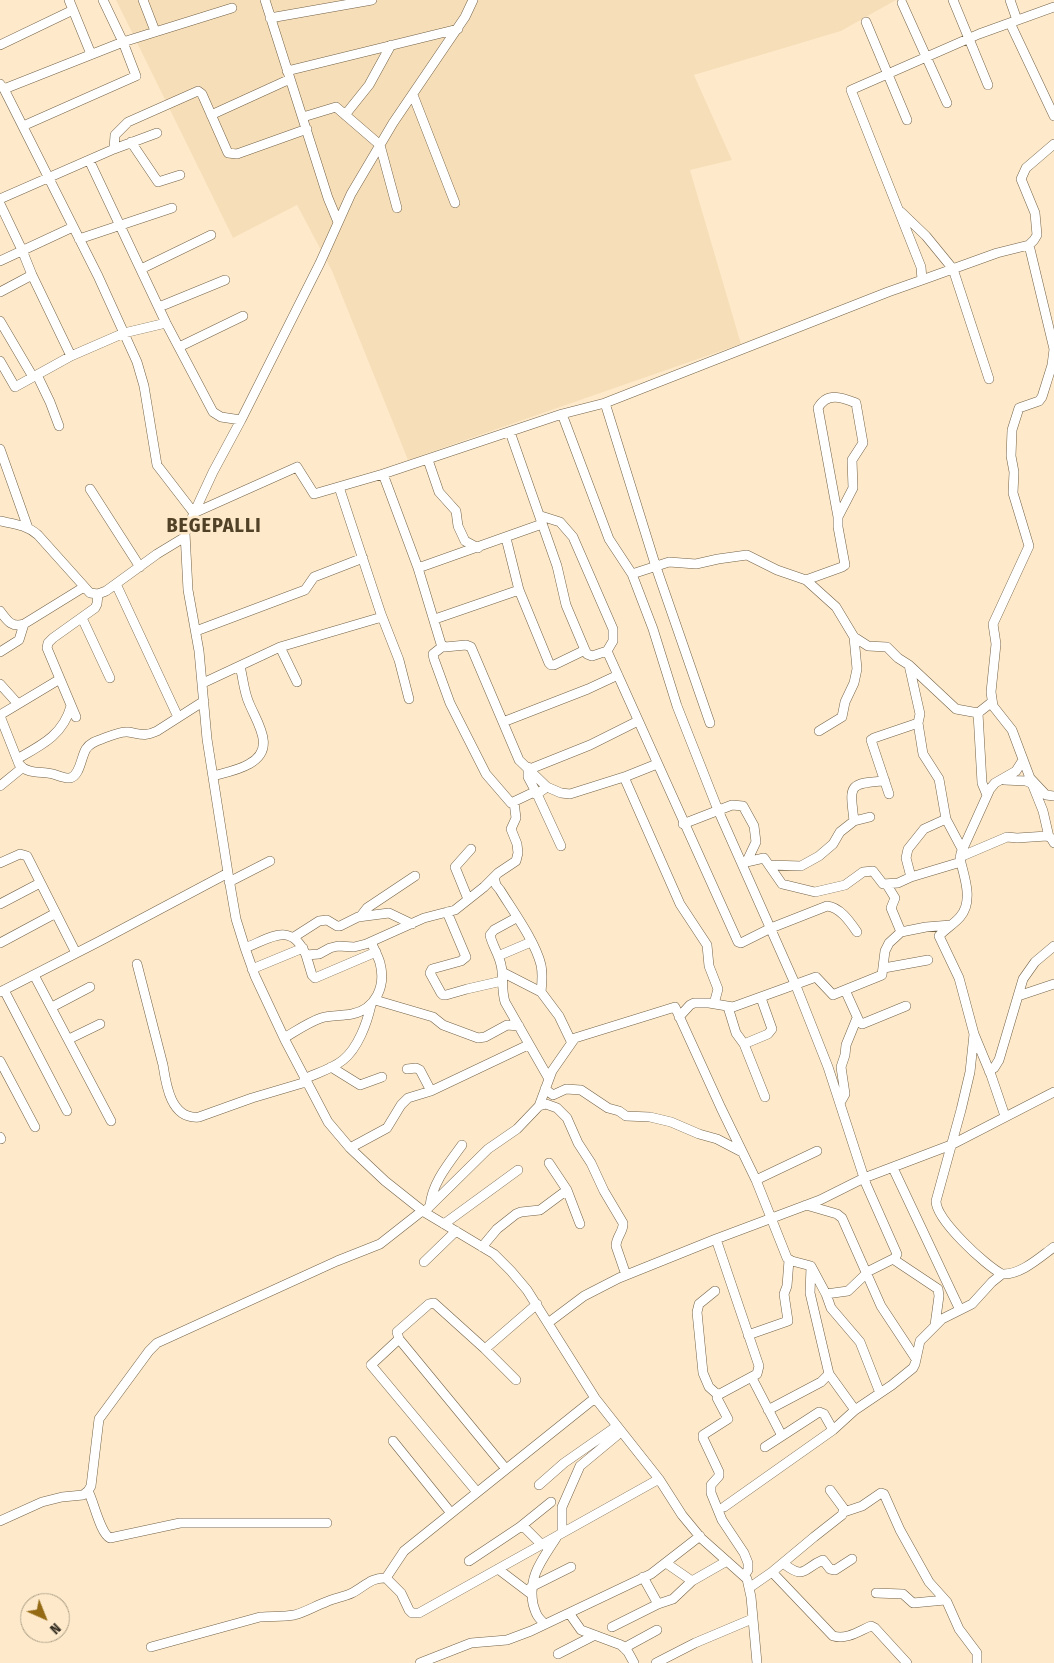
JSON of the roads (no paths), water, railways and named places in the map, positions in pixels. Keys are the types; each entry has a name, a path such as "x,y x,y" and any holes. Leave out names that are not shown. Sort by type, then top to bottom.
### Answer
{"street":[{"path":"69,0 91,54"},
{"path":"23,126 136,76 123,42 103,0"},
{"path":"143,0 155,31"},
{"path":"265,0 327,195 338,222"},
{"path":"270,18 372,0"},
{"path":"473,0 466,17 380,145 351,194 320,263 213,472 185,533 188,590 196,631 212,776 236,918 252,969 305,1081 328,1122 350,1148 385,1181 444,1224 494,1254 511,1270 537,1304 595,1398 659,1479 682,1515 700,1536 744,1576 749,1588 757,1663"},
{"path":"953,0 988,85"},
{"path":"1010,0 1013,22 1054,116"},
{"path":"902,3 948,103"},
{"path":"194,512 157,464 144,386 137,362 79,238 2,86 155,31 232,8"},
{"path":"922,280 921,268 851,90 968,38 1054,8"},
{"path":"0,35 3,44 73,10"},
{"path":"866,22 907,120"},
{"path":"211,115 288,75 391,45 458,29"},
{"path":"345,115 369,85 391,45"},
{"path":"114,149 116,135 128,122 198,91 202,94 226,151 234,155 307,129"},
{"path":"413,95 455,203"},
{"path":"303,117 336,107 380,145 397,208"},
{"path":"0,200 114,149 157,133"},
{"path":"131,142 158,182 180,175"},
{"path":"194,512 297,467 314,494 428,460 562,414 606,402 888,292 997,253 1029,245 1037,234 1035,213 1021,183 1022,174 1031,163 1048,151 1054,144"},
{"path":"89,160 166,323 180,346 213,412 220,416 241,420"},
{"path":"0,204 71,356"},
{"path":"79,238 172,208"},
{"path":"899,211 926,236 953,269 989,379"},
{"path":"0,261 73,227"},
{"path":"140,269 211,235"},
{"path":"745,862 762,857 770,865 782,884 811,892 845,885 863,872 871,871 874,872 881,884 898,883 1007,837 1052,840 1043,809 1011,726 995,708 992,702 991,690 996,644 993,624 1029,546 1013,493 1012,428 1019,408 1039,401 1042,397 1052,365 1054,349 1029,245"},
{"path":"0,292 32,275"},
{"path":"159,307 225,280"},
{"path":"180,346 243,316"},
{"path":"0,321 50,402 59,426"},
{"path":"0,361 14,387 18,387 71,356 124,333 166,323"},
{"path":"806,580 842,567 844,564 838,517 818,408 827,398 834,396 856,403 863,441 852,460 852,490 838,517"},
{"path":"606,402 656,567 710,723"},
{"path":"562,414 609,540 632,574 653,629 677,706 718,810 745,862 796,986 828,1067 864,1178 896,1252 896,1257 866,1273 848,1290 826,1294"},
{"path":"510,432 558,569 566,605 585,650 590,656 607,652"},
{"path":"0,449 28,528"},
{"path":"428,460 440,492 456,511 458,526 466,541 478,548"},
{"path":"384,474 418,568 443,646"},
{"path":"339,487 382,617 399,660 409,699"},
{"path":"90,489 140,567"},
{"path":"418,568 506,538 541,520 560,522 575,540 613,629 613,640 607,652"},
{"path":"0,521 28,528 38,535 90,593 98,594 106,591 185,537"},
{"path":"506,538 519,590 551,665 585,650"},
{"path":"632,574 669,562 696,564 718,558 747,555 777,570 806,580 836,608 854,637 857,669 854,683 845,702 843,716 819,731"},
{"path":"196,631 305,590 314,577 363,558"},
{"path":"116,584 178,717"},
{"path":"0,611 12,624 18,626 84,587"},
{"path":"435,620 519,590"},
{"path":"76,717 47,648 48,643 53,638 82,618 97,604 98,594"},
{"path":"202,683 280,647 382,617"},
{"path":"82,618 110,678"},
{"path":"0,652 19,640 24,624"},
{"path":"854,637 869,646 887,647 956,709 978,713 992,702"},
{"path":"547,787 537,794 532,793 514,802 510,802 487,776 450,703 433,656 443,646 466,645 471,648 520,760 547,787 562,793 572,793 624,777 657,764"},
{"path":"280,647 297,682"},
{"path":"607,652 683,824 738,942 741,943 771,928 829,906 846,918 857,932"},
{"path":"909,665 920,714 918,723 923,754 939,779 946,819 961,856 968,896 963,914 939,936 962,987 974,1034 1005,1116"},
{"path":"212,776 250,764 263,749 264,738 248,702 240,666"},
{"path":"503,722 588,689 618,674"},
{"path":"60,679 0,715 17,759 22,768 30,772 72,777 77,772 86,748 92,742 126,732 142,736 149,735 204,701"},
{"path":"0,684 18,704"},
{"path":"17,759 43,744 59,730 67,719 71,706"},
{"path":"978,713 982,784 987,794"},
{"path":"529,768 590,745 638,721"},
{"path":"889,794 871,740 918,723"},
{"path":"961,856 987,794 993,785 1016,772 1023,760"},
{"path":"2,781 22,768"},
{"path":"529,768 528,777 561,846"},
{"path":"624,777 680,904 707,945 709,966 718,989 714,1004"},
{"path":"1002,780 1025,780 1033,783 1046,795 1054,796"},
{"path":"854,822 851,794 853,788 862,783 885,782"},
{"path":"252,969 304,951 319,954 338,946 354,947 371,942 435,915 455,910 498,873 516,861 518,853 517,844 510,829 516,818 514,802"},
{"path":"683,824 734,804 742,805 754,826 756,842 745,862"},
{"path":"770,865 797,867 818,857 833,844 841,831 854,822 870,817"},
{"path":"910,878 906,858 908,850 924,829 946,819"},
{"path":"468,899 456,867 471,849"},
{"path":"0,863 16,855 24,855 76,954"},
{"path":"66,1111 2,991 229,877 270,862"},
{"path":"360,917 367,908 415,876"},
{"path":"494,877 496,885 531,942 541,965 543,978 541,992"},
{"path":"0,904 40,883"},
{"path":"887,884 895,898 891,908 901,932"},
{"path":"294,937 319,921 327,920 340,926 360,917 390,912 412,924"},
{"path":"447,912 466,956 461,961 432,969 430,973 441,993 446,995 502,977 541,992 559,1016 571,1041"},
{"path":"0,943 56,914"},
{"path":"516,918 491,932 491,940 498,956 502,977 502,993 505,1002 549,1079"},
{"path":"679,1017 692,1003 733,1007 796,986 816,977 833,994 845,990 882,975 888,944 901,932 928,926 952,925"},
{"path":"245,948 280,934 289,934 294,937 304,951 312,975 315,978 376,952"},
{"path":"137,964 164,1065 170,1099 186,1116 192,1118 305,1081 342,1061 349,1054 380,990 380,964 371,942"},
{"path":"498,956 531,942"},
{"path":"989,1071 994,1068 999,1060 1027,972 1038,959 1054,946"},
{"path":"884,968 928,960"},
{"path":"34,975 111,1121"},
{"path":"1018,996 1054,984"},
{"path":"52,1007 90,987"},
{"path":"845,990 860,1023 864,1024 906,1006"},
{"path":"744,1044 768,1034 772,1029 761,998"},
{"path":"373,1002 433,1017 443,1025 478,1038 485,1037 507,1025 519,1026"},
{"path":"284,1038 318,1019 328,1016 352,1014 365,1009 373,1002"},
{"path":"0,1521 42,1502 62,1497 83,1495 88,1491 91,1486 99,1419 149,1351 157,1343 337,1260 380,1244 425,1209 488,1149 517,1129 539,1106 549,1079 571,1041 583,1034 675,1007 756,1180 789,1260 787,1286 784,1294 788,1321 748,1335"},
{"path":"728,1007 736,1033 744,1044 765,1097"},
{"path":"840,1103 845,1094 841,1067 846,1045 857,1018"},
{"path":"69,1039 100,1024"},
{"path":"974,1034 970,1072 936,1201 937,1211 963,1241 1002,1274"},
{"path":"350,1148 387,1128 401,1105 408,1098 431,1091 528,1045"},
{"path":"0,1061 35,1127"},
{"path":"331,1067 360,1085 382,1077"},
{"path":"407,1069 416,1068 420,1070 431,1091"},
{"path":"544,1090 553,1095 557,1108"},
{"path":"553,1095 566,1090 581,1090 608,1108 626,1116 650,1117 671,1122 717,1139 742,1152"},
{"path":"548,1323 584,1296 626,1276 806,1205 864,1178 951,1145 1054,1092"},
{"path":"539,1106 546,1104 557,1108 567,1118 578,1143 591,1162 604,1191 623,1223 623,1229 616,1240 616,1246 626,1276"},
{"path":"425,1209 444,1171 462,1145"},
{"path":"756,1180 817,1151"},
{"path":"549,1164 567,1190 580,1224"},
{"path":"893,1168 960,1310"},
{"path":"444,1224 518,1170"},
{"path":"482,1247 497,1230 516,1214 540,1210 567,1190"},
{"path":"806,1205 837,1214 842,1218 881,1306 916,1358"},
{"path":"424,1262 456,1231"},
{"path":"716,1239 759,1366 757,1374 752,1378 718,1395"},
{"path":"724,1507 833,1430 855,1410 913,1368 919,1342 942,1318 972,1304 1002,1274 1017,1271 1054,1247"},
{"path":"893,1259 938,1289 936,1325"},
{"path":"789,1260 811,1266 826,1294 831,1308 860,1342 880,1393"},
{"path":"811,1266 810,1293 829,1374 855,1410"},
{"path":"715,1291 699,1304 697,1312 703,1373 710,1388 718,1395 728,1419 703,1435 703,1438 719,1472 719,1476 710,1488 722,1520 744,1553 748,1563 748,1570 744,1576"},
{"path":"506,1469 399,1339 397,1332 432,1302 485,1349 516,1380"},
{"path":"485,1349 537,1304"},
{"path":"399,1339 372,1365 477,1492"},
{"path":"768,1410 821,1382 829,1374"},
{"path":"752,1378 782,1436"},
{"path":"386,1578 404,1551 595,1398"},
{"path":"766,1447 818,1412 824,1414 833,1430"},
{"path":"539,1486 564,1463 619,1429"},
{"path":"531,1631 536,1616 531,1591 534,1574 559,1535 562,1507 580,1466 619,1429"},
{"path":"393,1441 451,1513"},
{"path":"386,1578 401,1593 409,1610 415,1614 659,1479"},
{"path":"830,1490 844,1509 844,1512"},
{"path":"88,1491 94,1501 104,1533 113,1538 180,1523 327,1524"},
{"path":"749,1588 772,1572 844,1512 862,1506 881,1493 884,1494 900,1530 929,1582 945,1600 959,1629 977,1653 977,1663"},
{"path":"468,1561 520,1527 551,1502"},
{"path":"562,1517 577,1525"},
{"path":"520,1527 525,1528 542,1545"},
{"path":"420,1663 471,1643 507,1640 531,1631 643,1577 666,1563 700,1536"},
{"path":"783,1563 793,1571 798,1572 805,1571 823,1560 832,1570 835,1570 852,1559"},
{"path":"612,1626 673,1599 692,1581 727,1561"},
{"path":"666,1563 692,1581"},
{"path":"531,1591 571,1567"},
{"path":"498,1569 531,1591"},
{"path":"772,1572 834,1636 840,1638 871,1626 907,1663"},
{"path":"643,1577 658,1604"},
{"path":"151,1647 260,1618 308,1612 324,1602 352,1594 375,1579 386,1578"},
{"path":"876,1593 903,1594 913,1603 945,1600"},
{"path":"568,1613 582,1630 612,1640 624,1648 634,1663"},
{"path":"536,1616 545,1624"},
{"path":"656,1663 695,1643 752,1619"},
{"path":"624,1648 658,1630"},
{"path":"558,1654 595,1635"}],"district":[{"name":"BEGEPALLI","path":"214,526"}]}
